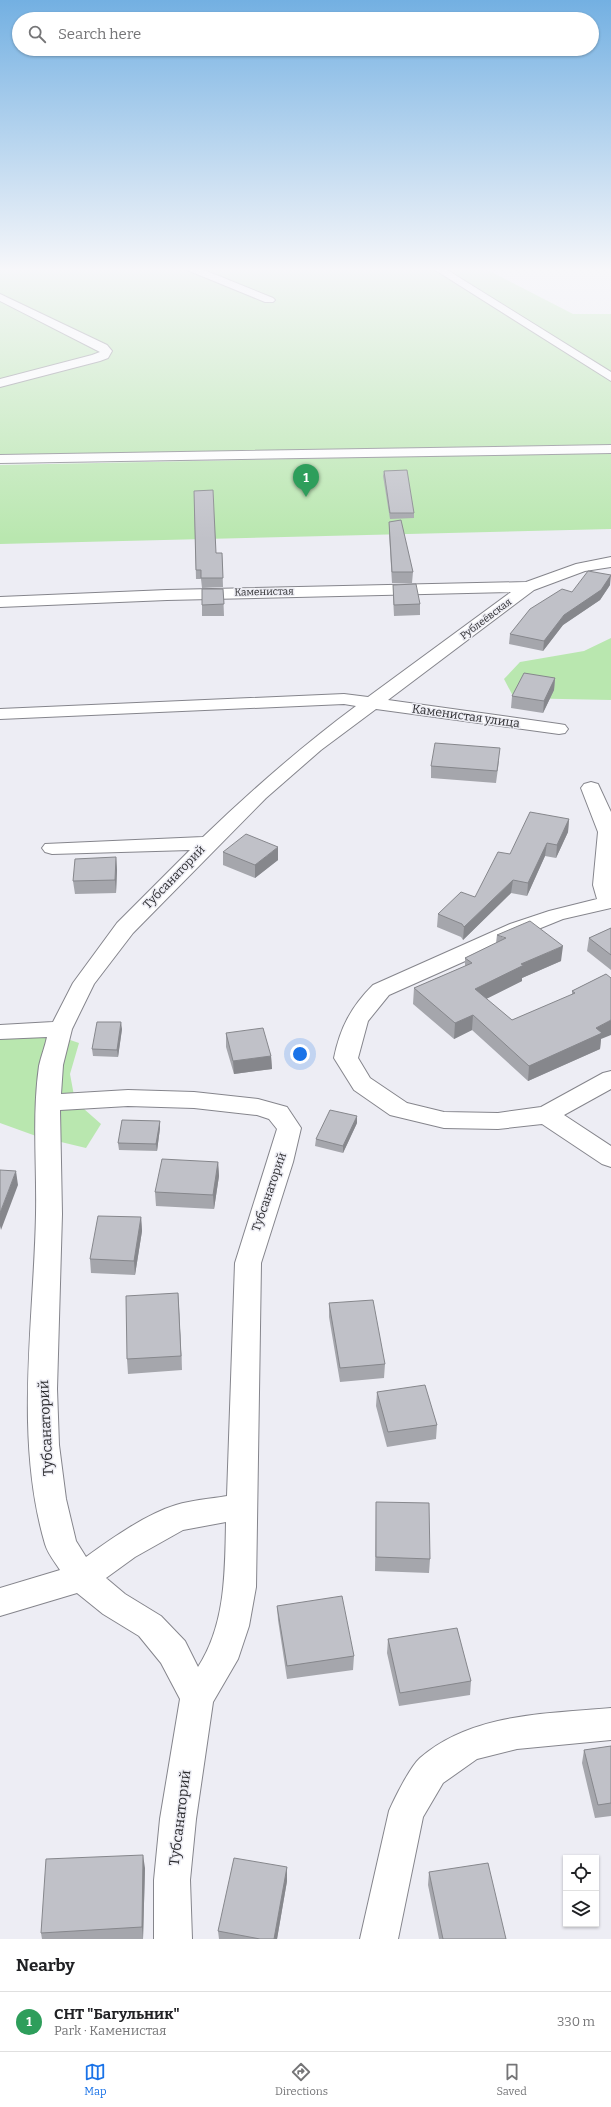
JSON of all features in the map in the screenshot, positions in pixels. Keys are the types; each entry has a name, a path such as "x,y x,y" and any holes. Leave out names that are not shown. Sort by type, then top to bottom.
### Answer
{"street":[{"path":"0,383 94,358"},
{"path":"581,358 611,377"},
{"path":"0,459 474,450 611,449"},
{"name":"Рублеёвская","path":"374,702 528,587 582,568 611,562"},
{"name":"Каменистая","path":"0,602 167,594 528,587"},
{"path":"0,714 344,698 374,702"},
{"name":"Каменистая улица","path":"374,702 559,729"},
{"name":"Тубсанаторий","path":"197,1698 173,1652 150,1626 114,1604 82,1578 62,1545 51,1499 44,1445 43,1389 49,1214 48,1103 51,1065 61,1029 84,983 125,928 208,843 259,794 314,746 374,702"},
{"path":"591,788 608,832 608,846 603,885 610,902 556,915 518,929 381,990 365,1005 351,1030 346,1058 362,1084 399,1109 444,1120 498,1122 546,1116 611,1079"},
{"path":"52,848 208,843"},
{"path":"0,1032 61,1029"},
{"name":"Тубсанаторий","path":"48,1103 128,1098 201,1101 258,1107 278,1113 289,1128 285,1146 254,1235 248,1263 240,1587 233,1626 222,1659 197,1698 178,1819 172,1880 173,1939"},
{"path":"546,1116 611,1158"},
{"path":"0,1602 82,1578 124,1547 177,1518 242,1506"},
{"path":"379,1939 407,1811 431,1771 469,1745 517,1733 611,1724"}],"green space":[{"path":"0,358 611,358 611,445 0,458"},
{"path":"529,454 611,454 611,529 0,544 0,465"},
{"path":"611,638 611,700 514,698 504,679 520,662 584,651"},
{"path":"0,1026 29,1026 79,1043 70,1074 75,1101 101,1124 86,1148 36,1136 0,1123"}],"building":[{"path":"407,470 414,513 390,513 384,471"},
{"path":"213,490 216,553 222,553 223,578 201,578 201,570 196,570 194,491"},
{"path":"401,520 413,572 392,572 389,522"},
{"path":"588,571 611,575 601,590 564,615 544,641 510,634 530,609 562,589 572,592"},
{"path":"416,584 420,604 394,605 393,585"},
{"path":"202,589 223,589 224,604 202,605"},
{"path":"524,673 555,678 544,701 512,696"},
{"path":"435,743 500,748 497,771 431,766"},
{"path":"530,812 569,819 557,845 547,843 528,883 513,880 464,927 462,924 438,914 461,892 475,897 498,852 510,854"},
{"path":"246,834 278,847 255,865 223,852"},
{"path":"116,857 115,880 73,881 75,859"},
{"path":"530,921 563,946 521,964 524,965 475,989 512,1020 575,993 572,991 606,974 611,978 611,1020 596,1028 602,1033 529,1066 473,1015 455,1023 414,988 472,963 465,958 506,938 497,935"},
{"path":"611,928 611,955 589,938"},
{"path":"97,1022 121,1022 117,1050 92,1049"},
{"path":"263,1028 271,1056 233,1061 226,1033"},
{"path":"330,1110 357,1116 343,1146 316,1139"},
{"path":"122,1120 160,1121 156,1144 118,1143"},
{"path":"162,1159 218,1162 213,1195 155,1192"},
{"path":"0,1170 16,1171 0,1213"},
{"path":"98,1216 141,1217 134,1261 90,1259"},
{"path":"178,1293 181,1356 127,1359 126,1296"},
{"path":"373,1300 385,1364 340,1368 329,1303"},
{"path":"425,1385 437,1425 388,1432 377,1392"},
{"path":"376,1502 429,1503 430,1559 376,1557"},
{"path":"342,1596 354,1656 287,1666 277,1606"},
{"path":"457,1628 471,1681 400,1693 388,1639"},
{"path":"611,1746 611,1803 598,1805 584,1750"},
{"path":"143,1855 142,1927 41,1933 46,1859"},
{"path":"234,1858 287,1867 274,1939 260,1939 218,1931"},
{"path":"488,1863 506,1939 443,1939 429,1872"}],"place":[{"name":"СНТ \"Багульник\"","path":"306,497"}]}
